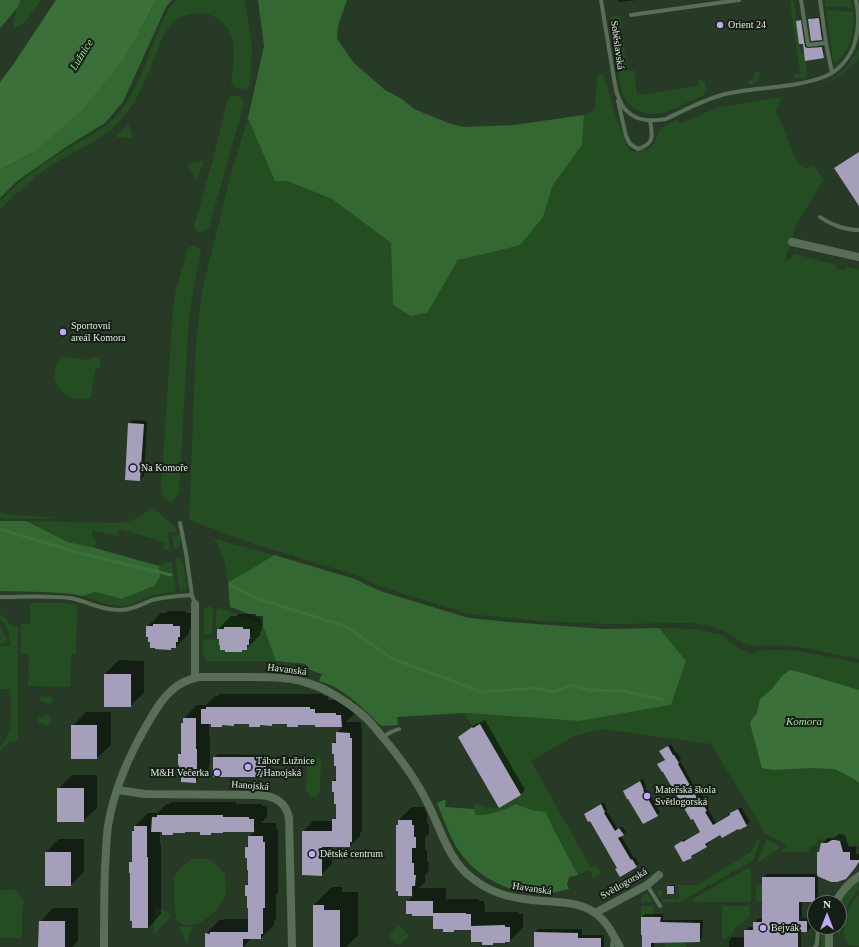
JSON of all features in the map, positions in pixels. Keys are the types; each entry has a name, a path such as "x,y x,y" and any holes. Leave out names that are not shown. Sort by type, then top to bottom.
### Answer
{"street":[{"path":"792,242 859,257"},
{"path":"194,678 195,604"},
{"name":"Havanská","path":"104,947 106,845 111,809 129,761 142,733 156,709 169,692 178,685 199,677 286,678 316,686 338,697 366,718 407,769 422,792 452,855 461,868 472,878 488,888 504,895 525,900 573,904 595,913"},
{"name":"Hanojská","path":"118,790 146,794 259,795 271,797 281,802 285,806 289,818 292,947"},
{"name":"Světlogorská","path":"620,947 604,921 595,913 647,885 659,875"},
{"path":"840,895 850,883 859,876"},
{"path":"829,935 829,947"}],"lane":[{"name":"Soběslavská","path":"601,0 616,93 626,136 630,144 638,149 646,146 650,141 652,134 650,121"},
{"path":"631,15 740,0"},
{"path":"802,0 808,45 826,43"},
{"path":"820,0 832,73"},
{"path":"616,93 622,105 630,113 636,117 650,121 666,119 724,94 789,86 809,82 826,76 840,66 854,45 858,28 856,0"},
{"path":"820,217 827,222 853,230 859,230"},
{"path":"180,523 192,595 195,604"},
{"path":"0,597 66,598 80,600 111,610 121,610 130,609 153,600 167,597 192,595"},
{"path":"383,738 391,732 399,729"},
{"path":"647,885 660,906"},
{"path":"612,947 613,935"},
{"path":"815,947 817,944 818,935"}],"shaded area":[{"path":"0,0 20,0 18,7 0,28"},
{"path":"20,0 41,0 26,21 15,28 13,22"},
{"path":"156,0 172,0 166,7 123,102 105,123 69,145 17,181 0,198 0,170 34,152 127,55"},
{"path":"176,0 244,0 252,49 250,85 247,89 235,88 231,83 234,44 232,37 223,23 217,18 202,13 194,13 179,18 167,29 141,90 130,108 117,124 97,140 60,160 44,171 21,189 0,210 0,201 23,180 39,167 99,130 118,114 131,96 163,21"},
{"path":"258,0 347,0 338,26 337,39 354,63 385,90 402,99 414,109 451,124 464,127 513,125 584,115 582,145 553,185 543,217 520,245 458,260 427,313 411,316 393,305 391,243 332,199 287,181 275,181 248,118 264,46"},
{"path":"825,0 850,0 852,8 825,6"},
{"path":"794,1 801,53 804,53 807,74 805,78 796,78 793,75 800,73 790,2"},
{"path":"826,10 853,12 852,32 848,46 841,58 836,62 833,60"},
{"path":"620,16 627,71 634,70 637,95 699,86 698,79 705,82 706,90 704,95 664,113 656,114 643,113 628,103 621,90 611,17"},
{"path":"859,46 859,56 854,64 829,82 825,83 845,68 853,58"},
{"path":"760,72 758,81 754,84 749,84 748,80 754,79 754,73"},
{"path":"603,74 616,117 628,149 635,152 645,150 653,145 660,130 666,125 677,120 680,124 714,109 725,106 781,97 776,111 797,162 805,169 814,166 824,179 796,225 785,260 788,261 795,254 836,265 837,269 844,270 846,267 859,270 859,659 800,647 749,645 743,643 727,632 706,625 691,623 604,624 541,621 478,615 413,597 374,584 362,577 254,544 189,520 196,343 202,291 231,174 248,118 275,180 287,181 332,199 391,243 393,305 427,313 458,260 489,253 543,217 553,185 582,145 584,115 595,110 597,75"},
{"path":"232,96 240,96 244,103 209,228 206,231 196,231 194,226 228,98"},
{"path":"128,125 133,138 116,137 116,136"},
{"path":"204,160 197,180 187,164"},
{"path":"193,246 199,248 201,253 189,317 179,493 171,503 163,496 161,487 173,310 175,294 187,250 189,247"},
{"path":"61,356 88,360 95,357 101,361 100,367 95,370 91,397 75,399 63,392 57,385 55,376 56,367"},
{"path":"152,507 175,527 177,532 170,532 168,534 170,550 164,549 165,542 119,529 117,536 93,530 92,536 94,537 96,543 95,548 68,542 26,521 127,522 140,517"},
{"path":"0,513 65,518 10,519 0,518"},
{"path":"0,521 26,521 68,542 159,566 160,577 154,586 121,599 96,592 82,596 44,592 0,591"},
{"path":"180,535 180,546 174,549 172,536"},
{"path":"199,535 274,555 228,582 225,564 217,542"},
{"path":"274,555 355,579 380,591 469,618 605,629 659,628 686,661 671,705 579,721 465,713 397,717 398,725 380,725 345,693 319,681 322,674 305,668 306,664 276,661 260,618 230,607 228,582"},
{"path":"175,558 180,559 183,563 187,586 185,590 180,592"},
{"path":"164,562 172,562 176,592 151,596 131,605 125,606 109,604 82,596 96,592 121,599 154,586 160,577 159,564 163,565"},
{"path":"30,603 63,603 77,605 76,652 75,654 71,655 70,687 28,686 29,654 21,654 21,624 30,624"},
{"path":"210,606 213,610 212,634 204,634 204,610"},
{"path":"220,608 262,623 276,661 207,661 203,654 203,640 219,639 219,645 242,650 250,639 250,634 252,634 252,629 243,629 243,627 224,627 224,629 216,629 216,611"},
{"path":"0,614 11,626 18,626 18,741 10,741 0,751 0,746 5,741 10,727 11,712 10,689 0,689 0,646 10,646 10,638 5,625 0,619"},
{"path":"0,627 8,641 0,644"},
{"path":"659,628 696,629 721,635 737,647 752,654 762,651 788,650 859,663 859,690 806,674 782,676 771,690 760,699 757,713 750,722 798,768 834,769 844,773 859,783 859,846 848,846 838,841 820,839 815,845 809,847 809,852 781,852 787,845 762,832 764,831 711,744 602,729 574,736 531,761 591,868 596,865 601,874 593,878 590,871 586,871 578,875 546,812 531,810 516,804 496,812 475,815 474,803 486,807 499,808 521,795 480,724 473,728 465,713 579,721 671,705 686,661"},
{"path":"41,696 44,698 48,696 52,697 52,702 50,704 42,702 38,699"},
{"path":"49,716 51,723 45,725 38,722 38,718"},
{"path":"314,756 321,758 320,791 316,797 310,797 306,790 307,760 309,757"},
{"path":"446,799 445,807 474,809 476,815 496,812 516,804 531,810 546,812 578,875 569,877 567,884 569,889 537,893 521,891 490,879 477,870 465,859 455,845 448,830 437,803"},
{"path":"758,838 760,841 753,861 735,871 730,872 731,873 710,885 709,884 681,902 663,902 657,891 662,891 662,899 679,899 679,885 697,885 751,852"},
{"path":"767,839 779,846 778,849 757,863"},
{"path":"192,859 207,859 212,861 220,868 225,875 226,895 219,907 204,920 197,924 184,925 178,922 176,918 174,903 174,879 182,866"},
{"path":"747,868 751,871 751,900 749,902 692,902 693,899 738,873 740,874 739,873"},
{"path":"859,879 859,889 847,907 847,895 844,895"},
{"path":"756,885 762,885 762,902 758,902 756,900"},
{"path":"0,890 15,890 24,901 22,910 22,938 0,938"},
{"path":"647,893 653,902 641,902 641,897"},
{"path":"859,894 859,946 849,945 844,937 844,935 847,935 847,916 849,909"},
{"path":"154,905 171,914 169,919 154,934"},
{"path":"641,906 654,906 654,917 641,917"},
{"path":"724,906 749,906 750,908 750,917 738,927 737,926 734,929 735,931 726,938 723,938 722,936 722,908"},
{"path":"399,925 409,936 399,946 389,936"},
{"path":"179,927 194,927 189,934 188,945 182,934"},
{"path":"821,935 825,935 825,947 821,947"},
{"path":"665,942 686,942 686,947 665,947"}],"water":[{"name":"Lužnice","path":"56,0 156,0 127,55 82,110 34,152 0,170 0,82"},
{"name":"Komora","path":"790,670 859,690 859,783 835,769 811,768 773,770 762,768 750,722 757,713 760,699 771,690 782,676"}],"building":[{"path":"819,18 822,40 811,41 808,19"},
{"path":"801,20 805,47 822,47 824,58 805,61 803,44 799,44 796,21"},
{"path":"859,152 859,206 834,168"},
{"path":"128,423 144,424 140,481 125,480"},
{"path":"153,624 173,624 173,626 180,626 180,637 178,637 178,642 176,642 176,648 171,648 171,650 150,648 150,642 148,642 148,637 146,637 146,626 153,626"},
{"path":"224,627 243,627 243,629 250,629 250,639 249,645 247,645 247,650 242,650 242,652 225,652 225,650 220,650 219,639 217,639 217,629 224,629"},
{"path":"104,674 131,674 131,707 104,707"},
{"path":"206,707 310,707 310,709 315,709 315,713 336,713 336,715 341,715 342,727 315,727 315,725 298,725 298,727 287,727 287,724 272,724 272,726 260,725 260,727 249,727 249,724 234,724 234,726 222,725 222,727 211,727 211,724 201,724 201,709 206,709"},
{"path":"183,718 196,718 196,783 181,782 181,777 179,777 178,754 181,754 181,723 183,723"},
{"path":"480,724 521,795 499,808 458,737 472,727 473,728"},
{"path":"71,725 97,725 97,759 71,759"},
{"path":"336,732 350,733 350,738 352,738 352,842 350,842 350,847 322,847 322,876 302,875 302,831 332,831 332,819 336,819 336,804 334,804 332,781 336,781 336,766 334,766 332,743 336,743"},
{"path":"668,746 679,763 678,764 697,798 699,797 707,811 705,812 713,825 738,809 747,826 722,838 720,835 705,844 707,847 691,856 692,858 683,862 674,846 700,832 657,764 665,760 659,751"},
{"name":"Tábor Lužnice 7 Hanojská","path":"213,757 266,757 266,777 213,777"},
{"path":"640,781 643,790 658,816 643,824 623,791"},
{"path":"57,788 84,788 84,822 57,822"},
{"path":"601,804 605,812 604,813 615,831 619,828 624,835 618,838 637,867 620,877 615,869 617,868 590,821 588,822 584,814"},
{"path":"157,815 223,815 223,817 249,817 249,819 254,819 254,832 223,832 211,833 211,835 200,835 200,832 185,832 173,833 173,835 162,835 162,832 151,832 152,817 157,817"},
{"path":"398,820 412,820 412,825 414,825 416,848 412,848 412,863 414,863 414,875 416,875 415,886 412,886 412,896 398,896 398,891 396,891 396,825 398,825"},
{"path":"134,826 147,826 148,928 132,928 132,921 130,921 129,862 132,862 132,831 134,831"},
{"path":"248,836 263,836 263,842 265,842 265,908 263,908 263,934 261,934 261,939 243,939 243,947 205,947 205,933 248,932 248,908 247,896 245,896 245,885 248,885 248,870 247,858 245,858 245,847 248,847"},
{"path":"832,840 840,841 843,852 850,852 850,860 859,860 855,868 846,879 837,882 831,882 817,876 817,852 819,852 821,843 827,843"},
{"path":"45,852 71,852 71,886 45,886"},
{"path":"762,877 815,877 815,895 807,895 807,902 799,902 799,921 807,921 807,932 798,932 798,947 744,947 744,930 753,930 753,922 762,922"},
{"path":"667,886 674,886 674,894 667,894"},
{"path":"406,901 433,901 433,913 471,914 471,926 505,925 505,927 510,927 510,942 482,945 482,942 471,942 471,930 454,930 454,932 443,932 443,929 433,929 433,916 412,916 412,914 406,914"},
{"path":"313,905 324,905 324,910 340,910 340,947 313,947"},
{"path":"641,917 661,917 660,922 700,923 700,942 651,943 651,947 642,947"},
{"path":"39,921 65,921 65,947 38,947"},
{"path":"534,932 578,933 578,938 601,938 601,947 534,947"}],"waterway":[{"path":"0,529 75,552 171,575"},
{"path":"230,585 259,599 347,627 391,658 482,692 537,688 554,692 571,685 589,690 625,691 663,700"}],"place":[{"name":"Orient 24","path":"720,25"},
{"name":"Sportovní areál Komora","path":"63,332"},
{"name":"Na Komoře","path":"133,468"},
{"name":"Tábor Lužnice 7 Hanojská","path":"248,767"},
{"name":"M&H Večerka","path":"217,773"},
{"name":"Mateřská škola Světlogorská","path":"647,796"},
{"name":"Dětské centrum","path":"312,854"},
{"name":"Bejvák","path":"763,928"}]}
